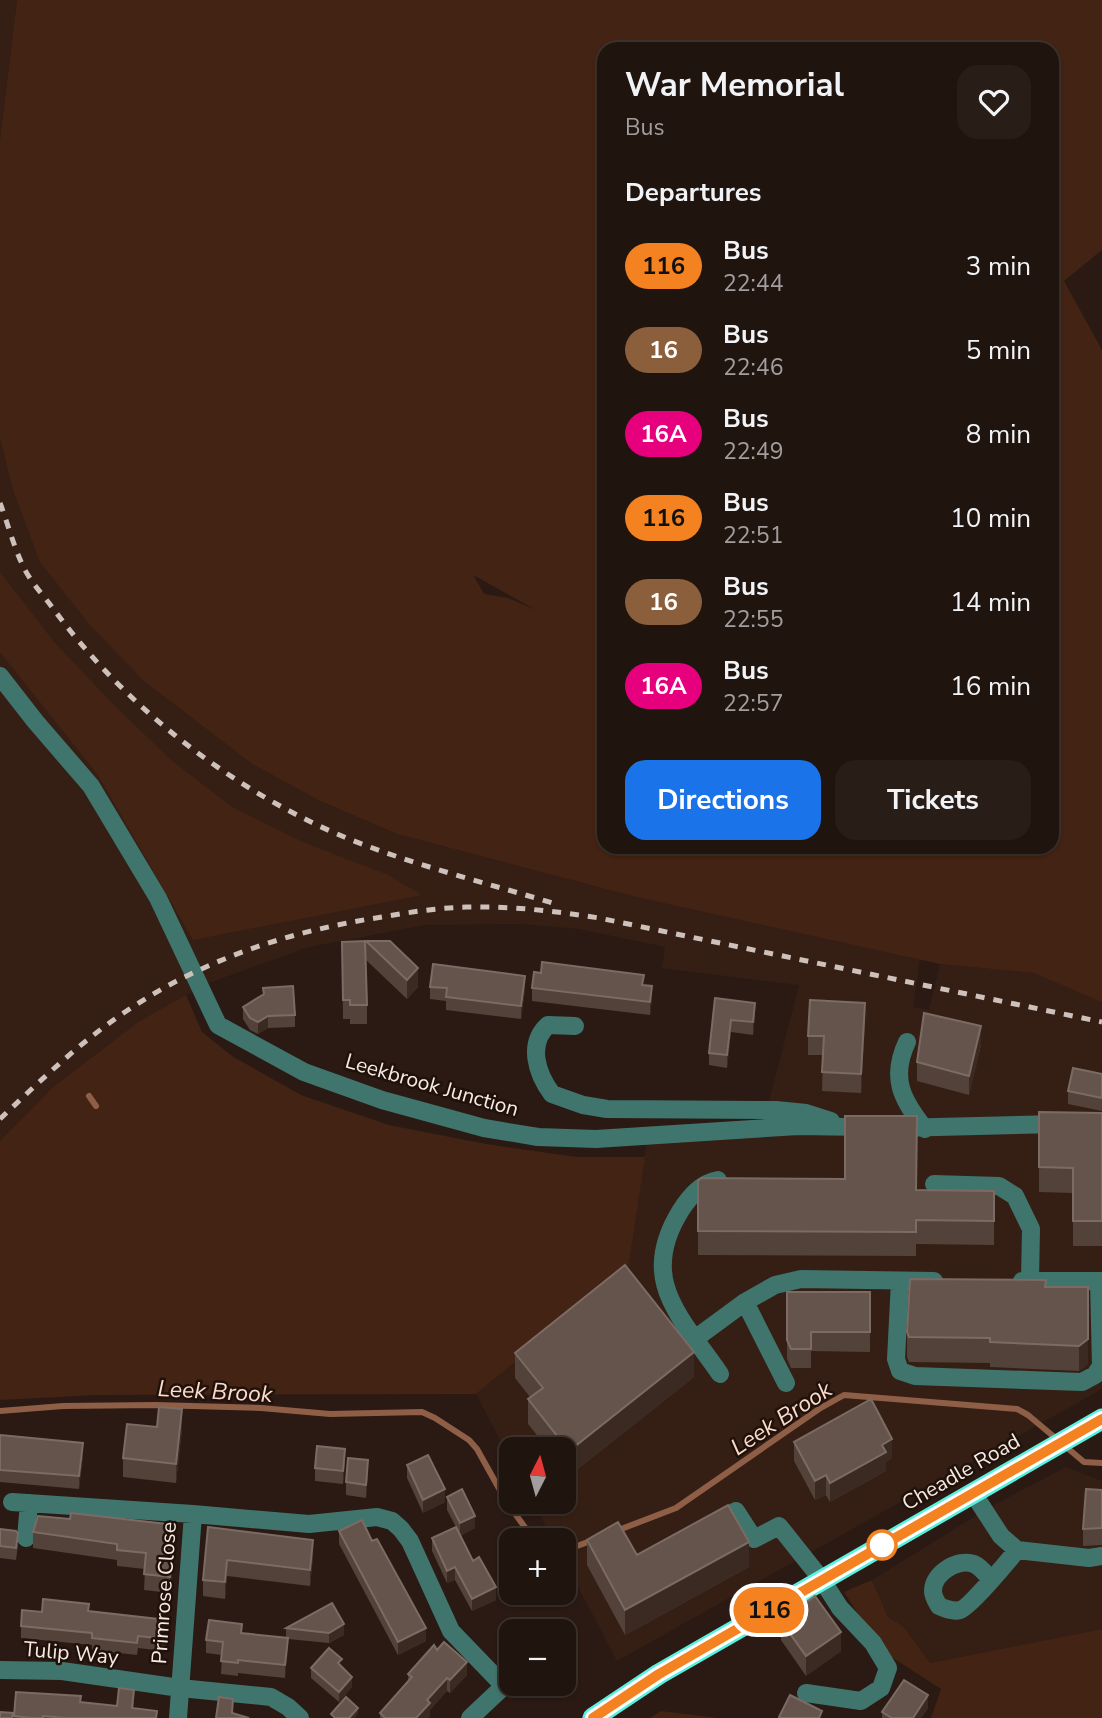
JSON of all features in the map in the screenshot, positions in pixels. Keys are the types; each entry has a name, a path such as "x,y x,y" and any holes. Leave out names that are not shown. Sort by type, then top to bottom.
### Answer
{"highway":[{"name":"Cheadle Road","path":"593,1718 659,1674 1102,1419"}],"street":[{"name":"Leekbrook Junction","path":"0,676 91,786 158,898 218,1025 295,1067 382,1100 484,1128 538,1137 596,1139 798,1126 925,1129 1102,1123"},
{"path":"575,1026 548,1025 537,1039 537,1068 552,1094 583,1105 607,1109 776,1110 822,1117 844,1126"},
{"path":"906,1042 901,1054 898,1082 910,1110 925,1129"},
{"path":"720,1374 672,1305 663,1283 662,1265 665,1242 672,1224 686,1202 710,1181 732,1179"},
{"path":"934,1184 999,1186 1015,1196 1031,1229 1030,1281"},
{"path":"696,1338 775,1284 801,1279 952,1281"},
{"path":"900,1280 896,1359 900,1371 915,1376 1082,1382 1095,1375 1101,1366 1100,1281 1004,1281"},
{"path":"745,1302 786,1383"},
{"path":"973,1493 1001,1536 1017,1550 1089,1559 1102,1556"},
{"name":"Primrose Close","path":"26,1538 21,1503 193,1514 178,1718"},
{"path":"699,1530 736,1511 754,1539 779,1526 841,1608 873,1643 888,1668 881,1688 861,1701 806,1693"},
{"path":"193,1514 309,1524 377,1517 392,1521 410,1541 452,1631 499,1675"},
{"path":"990,1579 1017,1550"},
{"name":"Tulip Way","path":"0,1670 62,1671 180,1688 271,1697 300,1718"},
{"path":"470,1718 499,1692"}],"shaded area":[{"path":"0,0 17,0 0,140"},
{"path":"17,0 1102,0 1102,250 1064,281 1102,350 1102,1002 1034,973 940,964 636,897 397,834 318,800 252,764 145,682 90,625 40,562 12,487 0,438 0,140","holes":["475,576 536,610 508,598 484,594"]},
{"path":"0,438 12,487 145,682 252,764 318,800 397,834 636,897 920,959 913,1007 929,1010 940,964 1102,979 1102,1389 617,1661 576,1583 576,1528 547,1528 539,1514 576,1514 576,1437 499,1438 476,1394 628,1270 649,1126 764,1121 799,985 662,968 665,947 579,929 520,924 425,925 309,947 209,983 138,1022 53,1087 0,1141"},
{"path":"0,572 55,643 114,705 171,760 232,807 305,843 386,874 422,895 193,940 98,775 0,652"},
{"path":"186,995 202,1032 232,1056 301,1095 389,1125 486,1144 577,1157 645,1157 628,1270 476,1394 96,1395 0,1400 0,1141 53,1087 138,1022"},
{"path":"1066,1467 1102,1481 1102,1629 930,1663 903,1626 888,1617 872,1580 990,1507"},
{"path":"872,1580 888,1617 903,1626 930,1663 1102,1629 1102,1718 931,1718 941,1689 882,1651 844,1592"},
{"path":"661,1711 718,1718 650,1718"}],"building":[{"path":"365,941 367,1005 350,1005 350,1000 343,1000 342,942"},
{"path":"366,941 390,941 418,968 407,980"},
{"path":"542,962 644,975 642,985 652,986 650,1002 532,988 534,972 541,973"},
{"path":"433,964 525,976 521,1006 446,997 447,988 430,987"},
{"path":"293,986 295,1015 268,1016 258,1022 250,1018 243,1007 264,994 263,988"},
{"path":"715,998 755,1003 753,1022 731,1020 727,1055 709,1053"},
{"path":"810,1000 865,1003 861,1074 822,1072 824,1036 808,1036"},
{"path":"924,1013 981,1026 969,1076 917,1062"},
{"path":"1073,1068 1102,1074 1102,1098 1068,1091"},
{"path":"1039,1112 1102,1113 1102,1221 1073,1221 1073,1168 1039,1167"},
{"path":"845,1116 917,1116 916,1190 994,1191 994,1221 916,1220 916,1232 698,1231 698,1181 701,1178 845,1179"},
{"path":"625,1265 694,1352 576,1445 576,1437 558,1437 528,1399 543,1388 515,1353"},
{"path":"910,1279 1046,1280 1045,1287 1088,1287 1088,1339 1079,1346 990,1342 990,1338 909,1337"},
{"path":"787,1292 870,1292 870,1332 811,1332 811,1349 791,1349 787,1340"},
{"path":"871,1399 892,1439 882,1445 886,1452 830,1483 826,1475 815,1481 794,1442"},
{"path":"159,1407 182,1409 176,1464 123,1458 127,1424 157,1427"},
{"path":"0,1435 83,1443 79,1476 0,1470"},
{"path":"317,1446 345,1449 343,1471 315,1468"},
{"path":"428,1455 445,1489 423,1500 407,1465"},
{"path":"348,1458 368,1460 366,1485 346,1482"},
{"path":"462,1489 475,1516 460,1523 447,1497"},
{"path":"1086,1489 1102,1490 1102,1528 1083,1529"},
{"path":"728,1505 749,1542 625,1610 587,1540 618,1522 637,1555"},
{"path":"71,1513 175,1525 170,1577 144,1574 146,1553 117,1550 117,1544 33,1532 38,1516 70,1519"},
{"path":"362,1520 372,1541 377,1539 426,1628 398,1642 339,1531"},
{"path":"208,1527 313,1540 310,1570 227,1560 225,1582 203,1580"},
{"path":"456,1527 473,1561 479,1557 496,1587 472,1599 455,1567 447,1571 432,1538"},
{"path":"0,1529 16,1531 16,1548 0,1546"},
{"path":"815,1596 841,1632 806,1656 781,1621"},
{"path":"43,1599 89,1604 88,1611 167,1620 165,1639 138,1636 137,1643 92,1638 92,1633 21,1626 22,1610 42,1612"},
{"path":"332,1603 344,1624 329,1633 286,1628"},
{"path":"209,1620 242,1624 241,1633 288,1638 285,1665 221,1661 223,1642 206,1640"},
{"path":"444,1642 467,1662 450,1680 447,1678 427,1700 430,1703 416,1718 385,1718 380,1713 412,1677 408,1674 434,1645 437,1650"},
{"path":"329,1648 342,1659 338,1663 352,1677 339,1692 311,1668"},
{"path":"904,1680 928,1695 913,1718 892,1718 882,1712"},
{"path":"119,1688 134,1690 132,1708 157,1711 156,1718 14,1716 16,1692 81,1696 80,1702 117,1706"},
{"path":"790,1695 822,1711 819,1718 779,1717"},
{"path":"219,1697 233,1699 232,1713 249,1718 216,1718"},
{"path":"346,1697 358,1708 349,1718 335,1718 331,1714"},
{"path":"0,1712 13,1713 12,1718 0,1718"}],"waterway":[{"path":"89,1096 96,1106"},
{"name":"Leek Brook","path":"616,1531 676,1508 819,1409 844,1395 1017,1409 1028,1415 1084,1462 1102,1463"},
{"name":"Leek Brook","path":"0,1411 63,1406 155,1405 261,1408 330,1414 422,1412 469,1440 525,1528"},
{"name":"Leek Brook","path":"576,1546 593,1540"}],"railway":[{"path":"0,503 27,573 78,640 135,701 200,755 270,800 336,834 398,857 559,905"},
{"path":"0,1119 60,1063 125,1012 155,993 216,962 314,930 445,908 516,908 599,918 1102,1022"}],"bus line":[{"name":"116","path":"593,1718 659,1674 1102,1419"}]}
